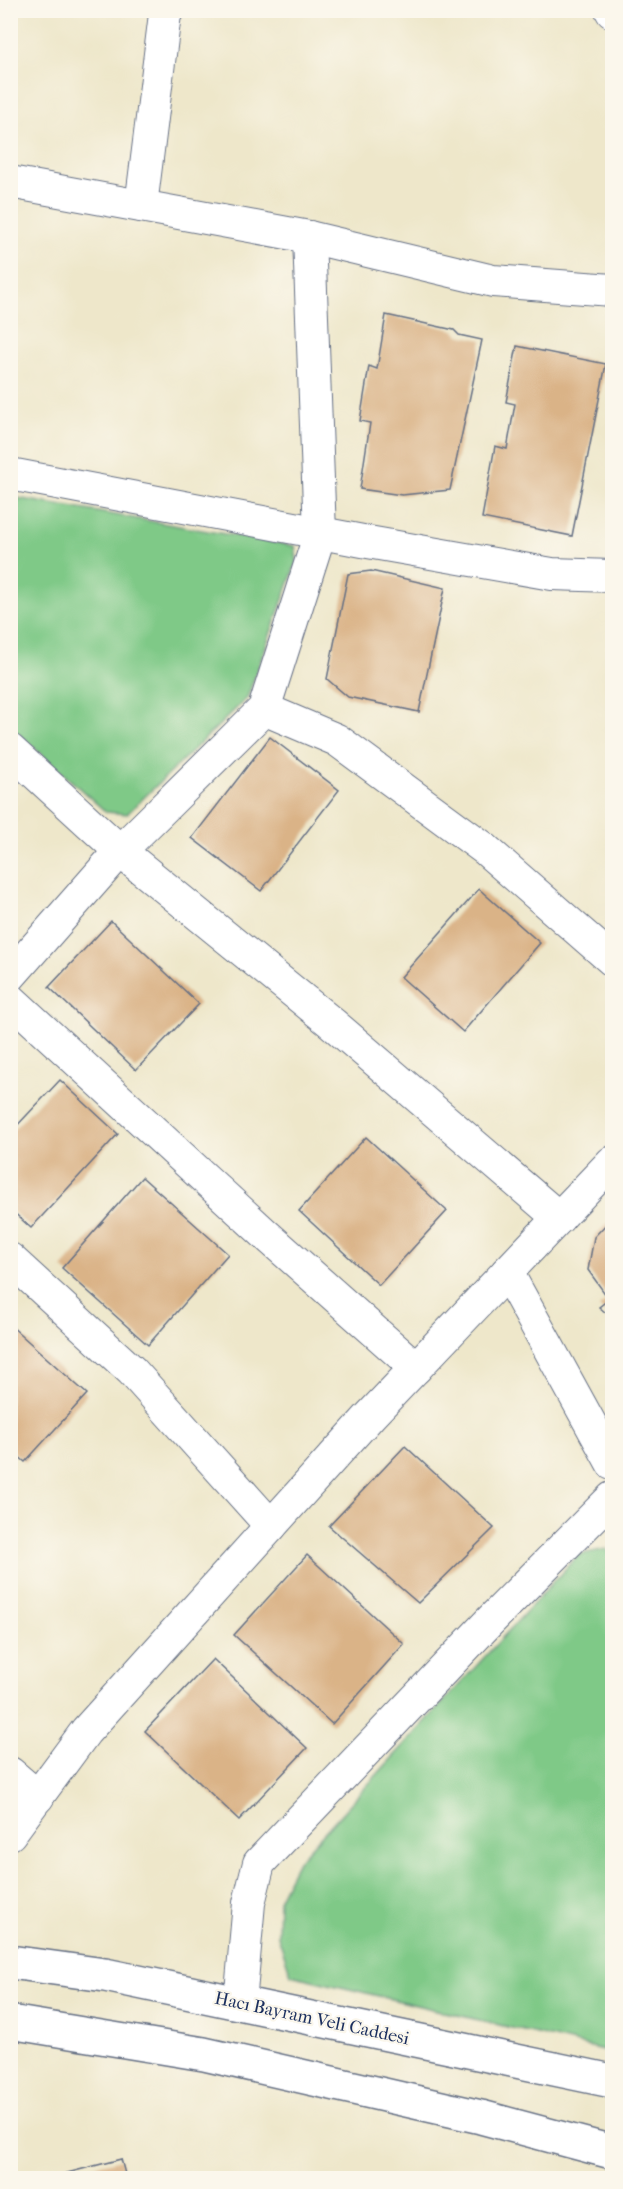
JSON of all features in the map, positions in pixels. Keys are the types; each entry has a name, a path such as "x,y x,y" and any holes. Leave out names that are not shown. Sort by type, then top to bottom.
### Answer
{"main road":[{"name":"Hacı Bayram Veli Caddesi","path":"10,1962 105,1975 612,2081"},
{"path":"11,2025 204,2054 482,2117 612,2152"}],"street":[{"path":"141,206 165,14 168,10"},
{"path":"10,182 309,237 493,281 612,290"},
{"path":"10,976 120,851 264,709 320,533 309,237"},
{"path":"10,474 552,574 612,576"},
{"path":"264,709 337,740 485,849 612,960"},
{"path":"10,750 120,851 333,1024 559,1218"},
{"path":"10,999 264,1233 416,1368"},
{"path":"10,1834 86,1731 370,1416 612,1162"},
{"path":"10,1259 132,1371 271,1526"},
{"path":"507,1272 612,1463"},
{"path":"240,2003 249,1903 259,1863 489,1622 612,1498"},
{"path":"10,1773 38,1797"}],"green space":[{"path":"11,497 295,546 297,561 247,698 127,814 106,812 11,727"},
{"path":"606,1549 612,1555 612,2052 291,1975 278,1936 279,1898 298,1861 578,1555"}],"building":[{"path":"386,315 454,330 459,335 482,340 450,490 402,495 360,489 370,423 360,421 369,366 377,369"},
{"path":"517,346 606,364 572,536 482,518 495,446 507,449 515,404 506,402"},
{"path":"371,571 445,588 419,712 348,697 327,679 348,574"},
{"path":"270,737 339,790 261,891 192,838"},
{"path":"479,889 540,943 463,1032 401,977"},
{"path":"111,921 199,1004 136,1070 49,987"},
{"path":"60,1080 118,1134 31,1228 10,1209 10,1133"},
{"path":"366,1137 447,1211 379,1285 299,1211"},
{"path":"142,1177 228,1254 148,1345 62,1268"},
{"path":"612,1218 612,1318 599,1307 609,1299 588,1270 594,1237"},
{"path":"10,1325 87,1394 25,1462 10,1449"},
{"path":"405,1446 494,1528 418,1603 329,1526"},
{"path":"307,1555 404,1644 332,1724 234,1635"},
{"path":"213,1659 307,1748 239,1820 145,1731"},
{"path":"121,2159 126,2178 48,2178"}]}
